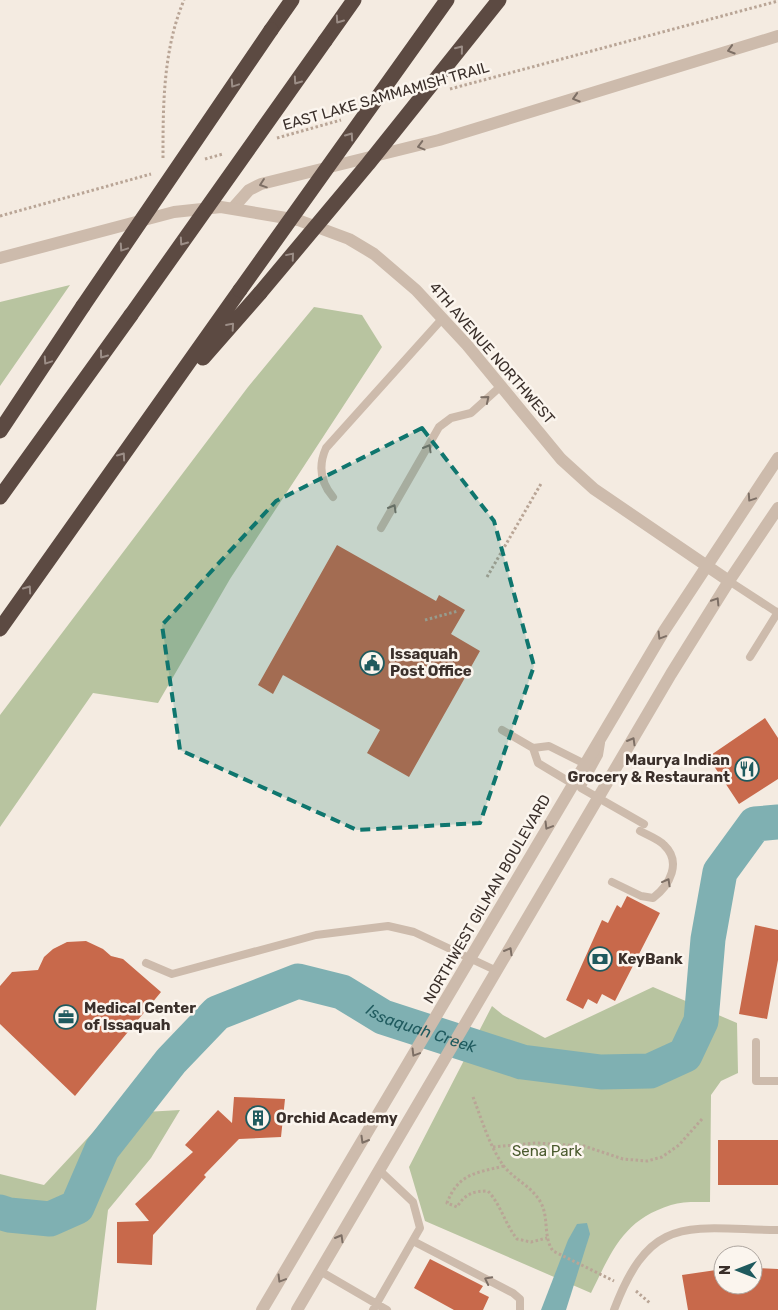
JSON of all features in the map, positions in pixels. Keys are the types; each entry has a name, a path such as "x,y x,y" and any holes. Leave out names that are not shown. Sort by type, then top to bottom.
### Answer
{"highway":[{"path":"0,431 292,0"},
{"path":"0,497 354,0"},
{"path":"0,629 447,0"},
{"path":"152,415 260,293 368,164 499,0"}],"street":[{"path":"233,208 249,190 261,184 439,140 778,36"},
{"name":"4TH AVENUE NORTHWEST","path":"0,258 174,212 221,207 298,220 350,239 374,254 404,278 467,345 561,459 594,489 729,581"},
{"name":"NORTHWEST GILMAN BOULEVARD","path":"262,1310 603,732 706,565 778,458"},
{"path":"297,1310 476,1008 670,674 778,508"}],"lane":[{"path":"333,498 324,482 321,469 326,448 442,319"},
{"path":"381,528 439,427 451,418 471,413 501,386"},
{"path":"729,581 778,613 750,657"},
{"path":"502,730 533,748 549,746 585,764"},
{"path":"603,732 599,754 581,788 642,827 663,844 670,854 674,868 670,879 661,892 653,898 641,896 612,882"},
{"path":"533,748 538,763 573,784"},
{"path":"146,963 172,974 316,935 388,926 414,932 497,971"},
{"path":"756,1042 756,1080 778,1081"},
{"path":"374,1307 420,1228 413,1202 380,1170"},
{"path":"614,1310 623,1285 646,1250 655,1242 679,1231 695,1229 778,1230"},
{"path":"413,1241 513,1293 521,1301 520,1310"},
{"path":"320,1271 374,1307 387,1310"}],"path":[{"path":"163,162 163,90 166,66 184,0"},
{"name":"EAST LAKE SAMMAMISH TRAIL","path":"443,92 778,1"},
{"name":"EAST LAKE SAMMAMISH TRAIL","path":"276,139 342,120"},
{"path":"200,160 229,152"},
{"path":"0,216 154,174"},
{"path":"487,577 542,482"},
{"path":"425,620 458,611"},
{"path":"473,1098 493,1147 504,1166 534,1192 541,1204 545,1214 549,1245 559,1256 623,1285"},
{"path":"493,1147 536,1143 584,1146 624,1160 646,1161 662,1157 679,1145 702,1119"},
{"path":"504,1166 477,1173 463,1180 453,1188 447,1203 457,1207 463,1197 476,1191 488,1191 496,1200 506,1223 517,1239 531,1242 547,1238"}],"highlighted area":[{"path":"422,428 494,521 534,666 480,823 357,830 180,750 162,625 276,501"}],"green space":[{"path":"70,285 0,386 0,302"},
{"path":"314,307 362,315 382,347 230,579 158,703 93,693 0,827 0,715 248,387"},
{"name":"Sena Park","path":"653,987 737,1023 738,1073 721,1081 711,1095 710,1202 690,1202 671,1205 641,1219 621,1239 591,1293 425,1221 409,1167 492,1006 503,1015 545,1038"},
{"path":"180,1110 151,1158 108,1210 96,1310 0,1310 0,1174 44,1185 110,1114"}],"water":[{"path":"587,1223 590,1234 566,1310 541,1310 568,1240 577,1224"}],"building":[{"name":"Issaquah Post Office","path":"337,545 436,601 439,595 465,610 451,634 480,651 409,777 367,753 380,730 283,675 273,694 258,685"},
{"name":"Maurya Indian Grocery & Restaurant","path":"765,718 778,738 778,779 739,804 708,757"},
{"path":"627,896 660,913 615,1001 602,994 597,1004 588,999 583,1009 566,1000 602,920 608,923 617,905 621,908"},
{"path":"755,925 778,930 778,960 767,1019 739,1014"},
{"path":"86,941 103,949 111,956 123,959 161,992 75,1096 0,1024 0,986 12,972 38,970 44,957 53,949 67,942"},
{"path":"234,1097 285,1099 281,1137 239,1139 204,1175 206,1177 153,1235 152,1265 117,1263 117,1222 149,1221 135,1204 193,1152 185,1145 218,1110 232,1123"},
{"path":"718,1140 778,1140 778,1185 718,1185"},
{"path":"430,1259 483,1286 479,1292 489,1297 483,1310 454,1310 414,1288"},
{"path":"763,1268 778,1269 778,1310 688,1310 682,1275 713,1270 713,1295 763,1295"}],"waterway":[{"name":"Issaquah Creek","path":"0,1212 9,1215 50,1219 77,1207 102,1149 171,1061 217,1013 298,981 342,992 383,1017 522,1062 601,1072 650,1071 685,1055 701,1021 708,939 720,872 755,824 778,822"}],"place":[{"name":"Issaquah Post Office","path":"372,663"},
{"name":"Maurya Indian Grocery & Restaurant","path":"747,769"},
{"name":"KeyBank","path":"600,959"},
{"name":"Medical Center of Issaquah","path":"66,1017"},
{"name":"Orchid Academy","path":"258,1118"}]}
